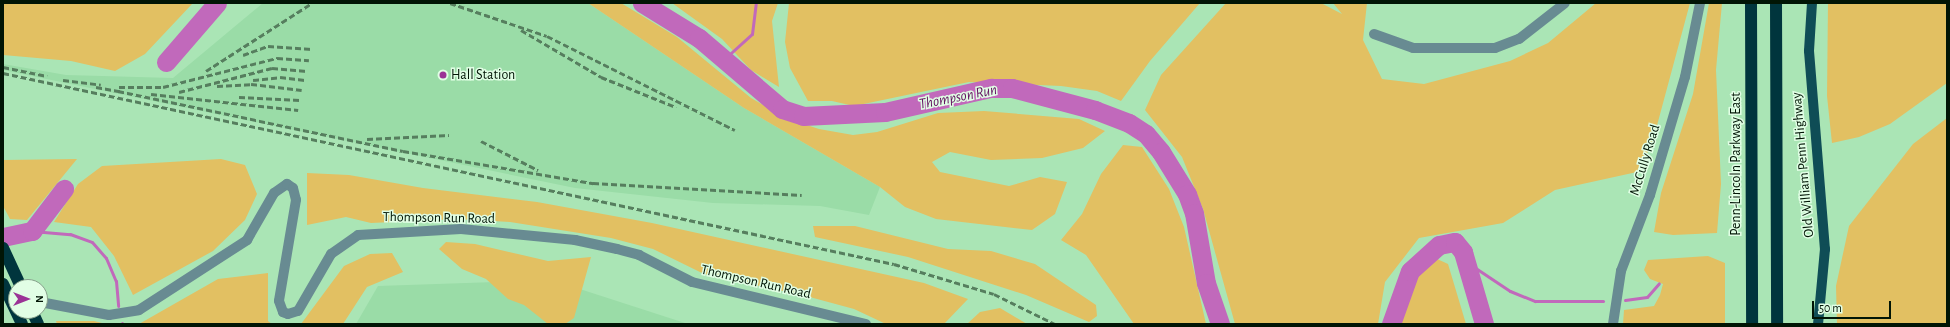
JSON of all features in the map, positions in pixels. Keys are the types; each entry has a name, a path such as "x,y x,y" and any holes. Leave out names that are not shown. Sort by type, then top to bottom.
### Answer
{"highway":[{"name":"Penn-Lincoln Parkway East","path":"1751,3 1752,324"},
{"path":"1776,3 1777,324"},
{"path":"3,248 17,279"},
{"path":"3,284 22,324"}],"main road":[{"name":"Old William Penn Highway","path":"1812,3 1809,58 1825,249 1818,324"}],"street":[{"path":"1374,34 1414,48 1495,48 1519,39 1565,3"},
{"name":"McCully Road","path":"1613,324 1621,271 1650,194 1685,77 1700,3"},
{"name":"Thompson Run Road","path":"48,304 109,315 139,310 247,240 274,193 287,184 293,188 296,200 279,301 284,312 288,314 298,311 331,254 358,235 461,229 576,240 617,249 639,255 692,282 866,324"}],"shaded area":[{"path":"3,3 193,3 145,54 115,71 71,61 3,55"},
{"path":"263,3 588,3 744,108 880,187 869,215 820,206 713,203 575,188 3,70 3,64 66,75 173,78"},
{"path":"588,3 621,3 677,37 751,98 788,119 819,129 853,135 877,132 938,113 984,111 1079,119 1105,131 1083,148 1042,158 991,160 950,152 932,162 940,172 1009,186 1040,177 1067,182 1055,214 1032,230 936,219 905,207 880,187 744,108"},
{"path":"672,3 778,3 772,21 779,87 751,70 722,39"},
{"path":"789,3 1200,3 1150,61 1121,101 1097,91 1061,86 969,82 854,106 832,101 808,101 790,68 785,42"},
{"path":"1226,3 1321,3 1342,14 1333,3 1367,3 1363,40 1382,79 1424,84 1510,61 1548,43 1596,3 1690,3 1652,144 1637,172 1555,190 1503,223 1419,238 1385,282 1378,324 1235,324 1203,209 1182,157 1145,110 1161,75"},
{"path":"1709,3 1722,3 1716,70 1721,184 1717,233 1673,235 1654,232 1661,193 1693,94"},
{"path":"1828,3 1947,3 1947,83 1890,124 1859,137 1832,143 1827,96"},
{"path":"1947,118 1947,324 1837,324 1836,286 1849,226 1913,144"},
{"path":"1123,145 1142,147 1169,189 1184,227 1206,324 1134,324 1086,255 1061,240 1082,214 1101,174"},
{"path":"77,159 27,220 10,219 3,206 3,160"},
{"path":"221,159 245,165 257,194 245,220 213,251 133,295 114,256 91,227 54,222 78,184 102,166"},
{"path":"307,173 349,175 423,188 537,202 652,223 924,283 968,299 944,324 886,324 854,309 806,296 704,274 653,249 611,238 510,222 458,219 371,223 346,217 307,225"},
{"path":"813,226 855,226 948,249 991,251 1035,264 1096,305 1097,316 1089,322 1026,295 908,257 815,237"},
{"path":"446,242 475,244 548,261 591,257 574,318 565,324 548,324 524,305 508,299 486,279 462,269 439,249"},
{"path":"392,253 403,272 367,287 343,324 301,324 344,266 370,254"},
{"path":"1708,256 1725,263 1725,324 1623,324 1624,310 1654,306 1660,295 1663,284 1650,279 1644,270 1648,260"},
{"path":"1435,258 1448,264 1466,324 1401,324 1414,276"},
{"path":"268,273 268,321 272,324 139,324 218,279"},
{"path":"552,280 688,324 356,324 378,286"},
{"path":"1000,308 1027,324 967,324 980,312"},
{"path":"56,321 94,321 106,324 57,324"}],"waterway":[{"name":"Thompson Run","path":"166,62 217,3"},
{"name":"Thompson Run","path":"642,3 699,38 782,109 803,116 885,112 991,88 1012,88 1095,110 1129,123 1146,134 1161,152 1187,194 1194,213 1206,283 1220,324"},
{"path":"722,61 752,34 756,3"},
{"name":"Thompson Run","path":"3,237 32,231 64,189"},
{"path":"32,231 70,234 92,242 106,258 116,281 118,306"},
{"name":"Thompson Run","path":"1391,324 1410,271 1439,245 1455,242 1463,252 1484,324"},
{"path":"1465,261 1510,291 1535,301 1603,301"},
{"path":"1625,300 1647,297 1659,283"}],"railway":[{"path":"206,71 312,3"},
{"path":"450,3 547,36 735,130"},
{"path":"521,30 601,77 676,107"},
{"path":"243,55 268,46 312,49"},
{"path":"119,87 163,87 277,58 309,60"},
{"path":"3,67 47,76"},
{"path":"179,92 272,68 307,71"},
{"path":"3,73 894,264 994,294 1055,324"},
{"path":"253,80 280,77 305,80"},
{"path":"63,80 101,85"},
{"path":"217,86 251,84 302,90"},
{"path":"96,87 123,92"},
{"path":"118,91 403,151 593,183 802,195"},
{"path":"151,94 298,110"},
{"path":"239,97 300,100"},
{"path":"367,139 449,135"},
{"path":"481,141 538,170"}],"place":[{"name":"Hall Station","path":"443,75"}]}
